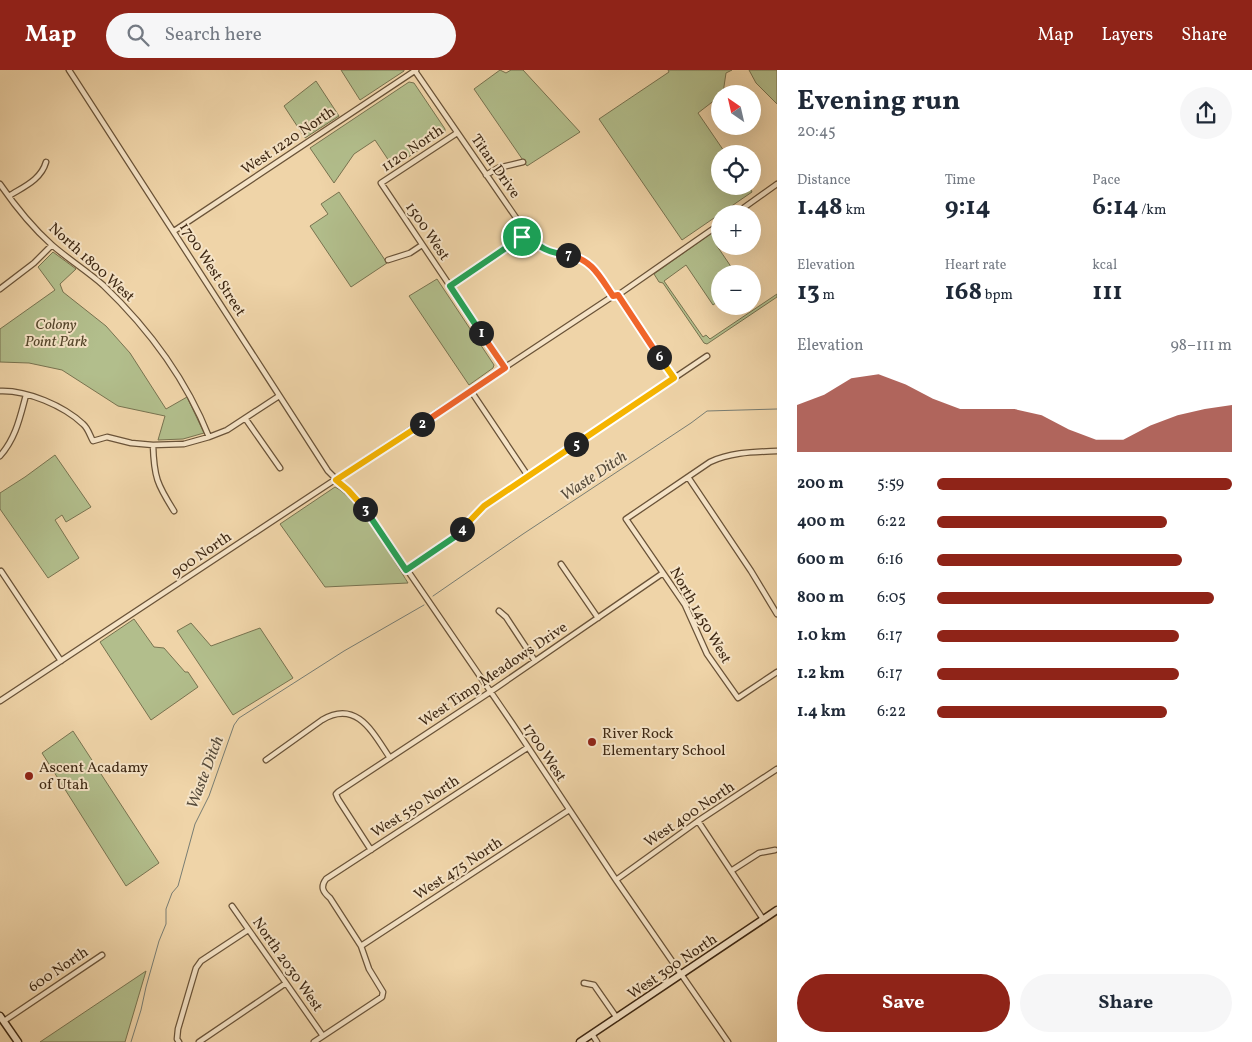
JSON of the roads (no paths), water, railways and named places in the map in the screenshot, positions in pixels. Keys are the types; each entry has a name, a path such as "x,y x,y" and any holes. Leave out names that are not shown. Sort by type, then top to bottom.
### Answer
{"street":[{"name":"1700 West Street","path":"69,70 328,471 336,480"},
{"name":"West 1220 North","path":"174,231 415,70"},
{"name":"Titan Drive","path":"415,70 486,175 535,243 546,250 581,258 593,267 674,378"},
{"name":"1120 North","path":"382,183 457,132"},
{"path":"8,196 37,178 43,171 46,162"},
{"path":"486,175 498,168 523,162"},
{"name":"1500 West","path":"382,183 505,368"},
{"name":"North 1800 West","path":"0,184 28,221 52,245 101,284 151,336 190,395 209,437"},
{"path":"747,205 777,184"},
{"name":"900 North","path":"0,701 616,296 711,230"},
{"path":"450,286 527,233"},
{"path":"0,289 34,263 52,245"},
{"path":"388,260 410,253 422,245"},
{"path":"406,570 456,536 484,506 707,356"},
{"path":"471,391 528,476"},
{"path":"0,392 43,399 85,425 93,441 108,436 131,443 153,445 184,444 209,437 227,430 280,396"},
{"path":"0,456 8,446 17,428 26,395"},
{"path":"245,418 280,468"},
{"path":"153,445 154,471 160,490 174,511"},
{"path":"777,451 728,455 710,462 688,477 752,570 777,614"},
{"name":"North 1450 West","path":"688,477 626,519 685,605 707,654 738,698 777,673"},
{"name":"1700 West","path":"336,480 362,505 728,1042"},
{"path":"561,564 598,618"},
{"path":"1,571 61,661"},
{"name":"West Timp Meadows Drive","path":"372,850 336,794 490,692 663,573"},
{"path":"498,611 506,617 535,660"},
{"path":"266,760 328,716 346,713 358,718 367,725 390,758"},
{"name":"West 550 North","path":"361,946 322,888 326,879 527,748"},
{"name":"West 400 North","path":"616,880 698,821 777,769"},
{"name":"West 475 North","path":"361,946 569,810"},
{"path":"698,821 763,919"},
{"path":"731,871 759,853 775,850"},
{"name":"North 2030 West","path":"232,906 323,1036"},
{"name":"West 300 North","path":"580,1042 777,910"},
{"path":"178,1040 178,1029 196,968 201,961 248,930"},
{"path":"314,1042 382,997 381,988 369,969 361,946"},
{"name":"600 North","path":"2,1019 102,955"},
{"path":"199,1042 286,983"},
{"path":"584,983 594,985 617,1018"},
{"path":"2,1019 18,1042"},
{"path":"592,1034 597,1042"}],"waterway":[{"name":"Waste Ditch","path":"433,596 707,411 777,409"},
{"name":"Waste Ditch","path":"131,1042 159,941 166,924 166,909 172,893 178,886 195,824 209,796 234,725 239,718 344,651 424,605"}],"place":[{"name":"River Rock Elementary School","path":"592,742"},
{"name":"Ascent Acadamy of Utah","path":"29,776"}],"park label":[{"name":"Colony Point Park","path":"56,332"}]}
